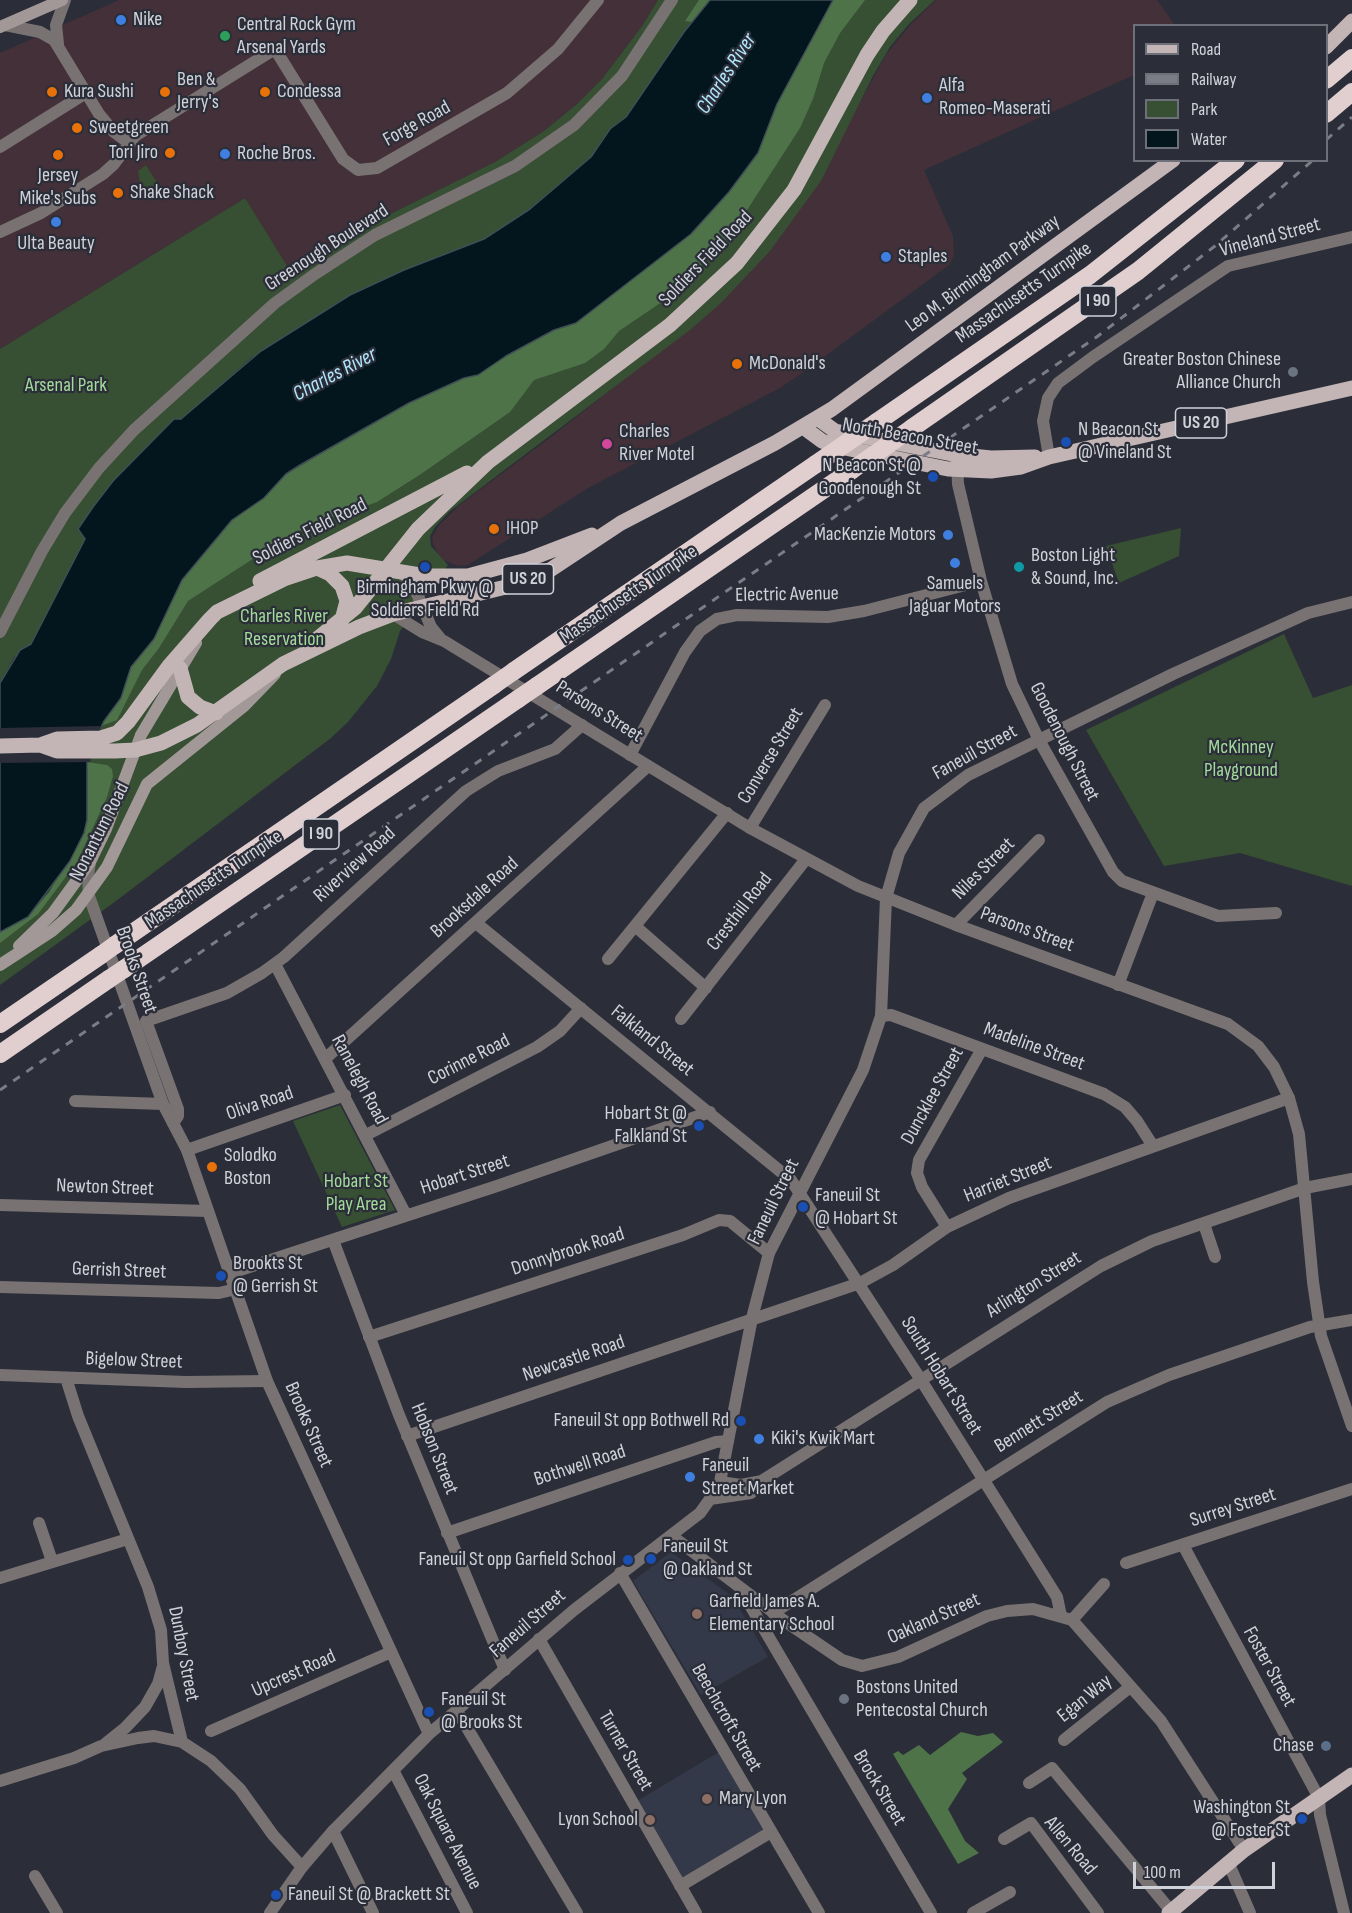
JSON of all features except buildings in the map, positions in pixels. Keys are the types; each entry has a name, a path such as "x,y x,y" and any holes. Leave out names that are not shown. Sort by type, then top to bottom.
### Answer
{"highway":[{"path":"1328,79 1352,58"},
{"path":"1328,112 1352,92"},
{"name":"Massachusetts Turnpike","path":"0,1024 1090,275 1233,162"},
{"name":"Massachusetts Turnpike","path":"0,1054 852,470 1138,271 1273,162"}],"main road":[{"path":"2,26 64,0"},
{"name":"Soldiers Field Road","path":"283,664 342,620 361,601 430,516 488,462 664,330 737,263 795,190 867,55 910,0"},
{"path":"1328,45 1352,21"},
{"name":"Leo M. Birmingham Parkway","path":"817,418 1170,162"},
{"name":"North Beacon Street","path":"803,427 833,446 957,462 991,458 1049,457 1352,388"},
{"name":"North Beacon Street","path":"0,746 40,746 57,739 135,750 172,739 216,713 283,664 393,614 493,591 535,577 621,523 817,418 835,431 957,462"},
{"name":"Soldiers Field Road","path":"218,612 280,569 361,530 488,462"},
{"name":"North Beacon Street","path":"101,745 126,725 174,659 218,612 267,586 317,568 347,563 441,577 485,572 542,555 621,523"},
{"path":"317,568 330,574 342,586 347,602 342,620"},
{"name":"Nonantum Road","path":"0,963 53,913 90,862 106,829 135,750 150,718 218,612"},
{"name":"Nonantum Road","path":"0,963 52,931 89,896 111,860 147,784 249,702 283,664"},
{"path":"180,668 188,697 197,705 216,713"},
{"path":"1170,1912 1244,1850 1352,1776"}],"street":[{"path":"0,232 41,213 103,174 114,164 129,143 114,132 86,93 58,44 56,25 64,0"},
{"name":"Forge Road","path":"129,143 138,134 275,49 343,159 355,169 369,171 462,121 507,93 558,49 598,0"},
{"name":"Greenough Boulevard","path":"0,632 42,551 65,513 116,448 134,430 275,303 315,274 375,235 515,166 574,125 622,76 672,0"},
{"path":"2,26 40,32 58,44"},
{"path":"0,147 86,93"},
{"name":"Vineland Street","path":"1049,457 1043,425 1046,402 1058,384 1084,364 1228,266 1352,237"},
{"name":"Goodenough Street","path":"957,462 959,491 981,581 1012,684 1039,740 1113,872 1122,881 1218,916 1276,913"},
{"name":"Parsons Street","path":"402,572 413,587 431,627 444,641"},
{"name":"Electric Avenue","path":"630,755 685,652 700,631 717,620 737,615 828,617 981,581"},
{"name":"Faneuil Street","path":"274,1911 302,1868 333,1830 429,1734 539,1639 620,1573 700,1513 710,1499 720,1482 753,1318 769,1252 863,1070 881,1016 886,898 899,853 924,808 968,775 1173,674 1297,618 1326,607 1352,602"},
{"name":"Parsons Street","path":"393,614 422,632 444,641 750,828 806,859 886,898 1228,1024 1258,1046 1274,1067 1289,1098 1299,1134 1313,1282 1321,1335 1352,1426"},
{"name":"Converse Street","path":"750,828 825,705"},
{"name":"Riverview Road","path":"146,1021 232,991 275,964 466,791 498,771 555,749 582,725"},
{"name":"Brooksdale Road","path":"326,1058 648,766"},
{"path":"608,959 727,813"},
{"name":"Niles Street","path":"956,925 1039,840"},
{"name":"Cresthill Road","path":"681,1019 806,859"},
{"name":"Brooks Street","path":"90,862 89,896 163,1104 187,1150 267,1381 429,1734"},
{"path":"1118,985 1153,893"},
{"name":"Falkland Street","path":"476,923 788,1176 800,1192"},
{"path":"635,926 706,988"},
{"name":"Ranelegh Road","path":"275,964 406,1215"},
{"name":"Corinne Road","path":"366,1135 537,1047 560,1031 581,1008"},
{"name":"Madeline Street","path":"881,1016 891,1015 1104,1094 1131,1114 1153,1146"},
{"name":"Brooks Street","path":"146,1021 178,1109 178,1116 173,1123"},
{"name":"Duncklee Street","path":"947,1227 922,1187 917,1173 919,1160 982,1049"},
{"name":"Oliva Road","path":"187,1150 345,1095"},
{"name":"Harriet Street","path":"753,1318 860,1283 893,1265 947,1227 1009,1198 1289,1098"},
{"path":"75,1101 163,1104"},
{"name":"Hobart Street","path":"231,1273 710,1112"},
{"name":"Arlington Street","path":"710,1499 740,1497 751,1493 763,1480 1101,1266 1152,1241 1305,1188 1352,1179"},
{"name":"South Hobart Street","path":"800,1192 921,1380 1057,1597 1067,1618"},
{"name":"Newton Street","path":"0,1205 208,1211"},
{"name":"Donnybrook Road","path":"369,1337 683,1235 719,1220 730,1221 769,1252"},
{"path":"1204,1224 1215,1257"},
{"name":"Hobson Street","path":"333,1240 407,1436 505,1670"},
{"name":"Gerrish Street","path":"0,1287 219,1293 236,1290"},
{"name":"Newcastle Road","path":"407,1436 753,1318"},
{"name":"Bennett Street","path":"773,1613 982,1480 1128,1392 1169,1375 1321,1326 1352,1320"},
{"name":"Bigelow Street","path":"0,1375 186,1382 267,1381"},
{"name":"Dunboy Street","path":"66,1378 78,1416 128,1539 161,1630 163,1663 182,1742"},
{"name":"Bothwell Road","path":"447,1533 615,1475 716,1442 728,1441"},
{"name":"Arlington Street","path":"720,1482 741,1485 763,1480"},
{"name":"Surrey Street","path":"1126,1563 1352,1489"},
{"path":"39,1523 52,1561"},
{"name":"Oakland Street","path":"672,1536 773,1613 842,1660 862,1666 898,1657 987,1616 1034,1609 1067,1618"},
{"path":"0,1578 128,1539"},
{"name":"Foster Street","path":"1183,1545 1319,1798 1320,1815 1344,1913"},
{"name":"Beechcroft Street","path":"620,1573 819,1913"},
{"path":"1104,1584 1067,1618 1161,1721 1244,1850"},
{"name":"Brock Street","path":"740,1589 931,1913"},
{"name":"Turner Street","path":"539,1639 696,1913"},
{"name":"Upcrest Road","path":"211,1731 391,1652"},
{"path":"102,1746 125,1728 145,1707 158,1684 163,1663"},
{"name":"Egan Way","path":"1064,1740 1130,1687"},
{"path":"457,1711 577,1913"},
{"path":"0,1781 74,1758 102,1746 154,1736 182,1742 211,1761 240,1789 273,1834 302,1868"},
{"path":"1029,1783 1052,1768 1170,1912"},
{"name":"Oak Square Avenue","path":"393,1770 466,1913"},
{"name":"Allen Road","path":"1004,1839 1031,1823 1098,1913"},
{"path":"333,1830 373,1913"},
{"path":"680,1886 771,1832"},
{"path":"1228,1862 1250,1913"},
{"path":"35,1875 57,1913"},
{"path":"973,1913 1010,1892"}],"shaded area":[{"path":"119,0 658,0 642,26 602,79 577,104 544,131 495,162 362,228 291,274 245,198 0,349 0,53"},
{"path":"936,0 1157,0 1174,24 1133,24 1133,75 924,170 953,236 954,255 949,265 805,371 780,388 588,488 468,565 458,566 441,559 432,537 440,524 462,503 551,437 688,329 853,115 887,53 911,24"},
{"name":"Garfield James A. Elementary School","path":"671,1552 733,1597 768,1657 701,1695 633,1581"},
{"path":"719,1752 763,1830 727,1854 681,1878 637,1801"}],"green space":[{"name":"Arsenal Park","path":"658,0 710,0 684,32 626,117 603,138 591,157 530,209 496,233 462,250 404,270 337,302 307,325 251,358 188,414 181,419 174,419 113,481 78,528 85,539 31,644 14,657 0,683 0,349 245,198 292,274 362,228 495,162 544,131 577,104 602,79 642,26"},
{"path":"699,0 710,0 692,22 685,21"},
{"name":"Charles River Reservation","path":"833,0 935,0 909,24 890,47 873,76 821,181 770,251 721,303 690,330 449,512 435,527 430,536 431,546 448,565 400,631 391,659 377,686 348,722 331,738 116,901 0,985 0,932 17,924 49,892 77,847 92,745 139,660 154,639 182,580 218,535 338,444 409,403 496,361"},
{"path":"833,0 865,0 840,33 824,63 813,99 800,128 740,221 718,250 694,271 675,293 619,331 604,349 585,363 534,380 510,412 377,502 310,525 282,540 188,601 159,648 142,670 117,720 101,726 121,698 131,666 154,639 182,580 232,520 254,505 286,474 409,403 464,378 478,375 506,356 554,330 576,323 691,234 729,192 758,153 777,104"},
{"path":"146,165 164,194 153,201 140,183 138,171"},
{"path":"1181,528 1179,556 1119,583 1106,546"},
{"name":"McKinney Playground","path":"1284,634 1313,698 1352,685 1352,886 1240,853 1164,866 1086,730"},
{"path":"87,762 107,765 112,769 113,776 107,797 77,862 38,914 0,943 0,932 28,917 49,892 84,833 87,820"},
{"name":"Hobart St Play Area","path":"340,1105 395,1210 342,1227 293,1121"},
{"path":"961,1732 978,1736 993,1733 1003,1742 962,1773 967,1779 948,1809 965,1841 979,1853 958,1864 893,1754 898,1751 903,1755 919,1745 930,1755"}],"water":[{"name":"Charles River","path":"710,0 833,0 777,104 758,153 729,192 691,234 576,323 554,330 506,356 478,375 464,378 409,403 300,465 286,474 264,498 232,520 182,580 154,639 131,667 121,698 104,721 92,745 87,762 87,820 84,833 70,861 28,917 0,932 0,683 20,650 31,644 85,539 78,529 93,507 113,481 174,419 181,419 261,351 350,295 404,270 484,239 530,209 591,157 610,129 626,117 684,32"}],"pier":[{"path":"101,726 90,762 0,763 0,728"}],"railway":[{"path":"1328,138 1352,117"},
{"path":"0,1090 1098,336 1215,246 1311,162"}],"place":[{"name":"Nike","path":"121,20"},
{"name":"Central Rock Gym Arsenal Yards","path":"225,36"},
{"name":"Kura Sushi","path":"52,92"},
{"name":"Ben & Jerry's","path":"165,92"},
{"name":"Condessa","path":"265,92"},
{"name":"Alfa Romeo-Maserati","path":"927,98"},
{"name":"Sweetgreen","path":"77,128"},
{"name":"Tori Jiro","path":"170,153"},
{"name":"Roche Bros.","path":"225,154"},
{"name":"Jersey Mike's Subs","path":"58,155"},
{"name":"Shake Shack","path":"118,193"},
{"name":"Ulta Beauty","path":"56,222"},
{"name":"Staples","path":"886,257"},
{"name":"McDonald's","path":"737,364"},
{"name":"Greater Boston Chinese Alliance Church","path":"1293,372"},
{"name":"N Beacon St @ Vineland St","path":"1066,442"},
{"name":"Charles River Motel","path":"607,444"},
{"name":"N Beacon St @ Goodenough St","path":"933,477"},
{"name":"IHOP","path":"494,529"},
{"name":"MacKenzie Motors","path":"948,535"},
{"name":"Samuels Jaguar Motors","path":"955,563"},
{"name":"Birmingham Pkwy @ Soldiers Field Rd","path":"425,567"},
{"name":"Boston Light & Sound, Inc.","path":"1019,567"},
{"name":"Hobart St @ Falkland St","path":"699,1126"},
{"name":"Solodko Boston","path":"212,1167"},
{"name":"Faneuil St @ Hobart St","path":"803,1207"},
{"name":"Brookts St @ Gerrish St","path":"221,1276"},
{"name":"Faneuil St opp Bothwell Rd","path":"741,1421"},
{"name":"Kiki's Kwik Mart","path":"759,1439"},
{"name":"Faneuil Street Market","path":"690,1477"},
{"name":"Faneuil St @ Oakland St","path":"651,1559"},
{"name":"Faneuil St opp Garfield School","path":"628,1560"},
{"name":"Garfield James A. Elementary School","path":"697,1614"},
{"name":"Bostons United Pentecostal Church","path":"844,1699"},
{"name":"Faneuil St @ Brooks St","path":"429,1712"},
{"name":"Chase","path":"1326,1746"},
{"name":"Mary Lyon","path":"707,1799"},
{"name":"Washington St @ Foster St","path":"1302,1819"},
{"name":"Lyon School","path":"650,1820"},
{"name":"Faneuil St @ Brackett St","path":"276,1895"}]}
